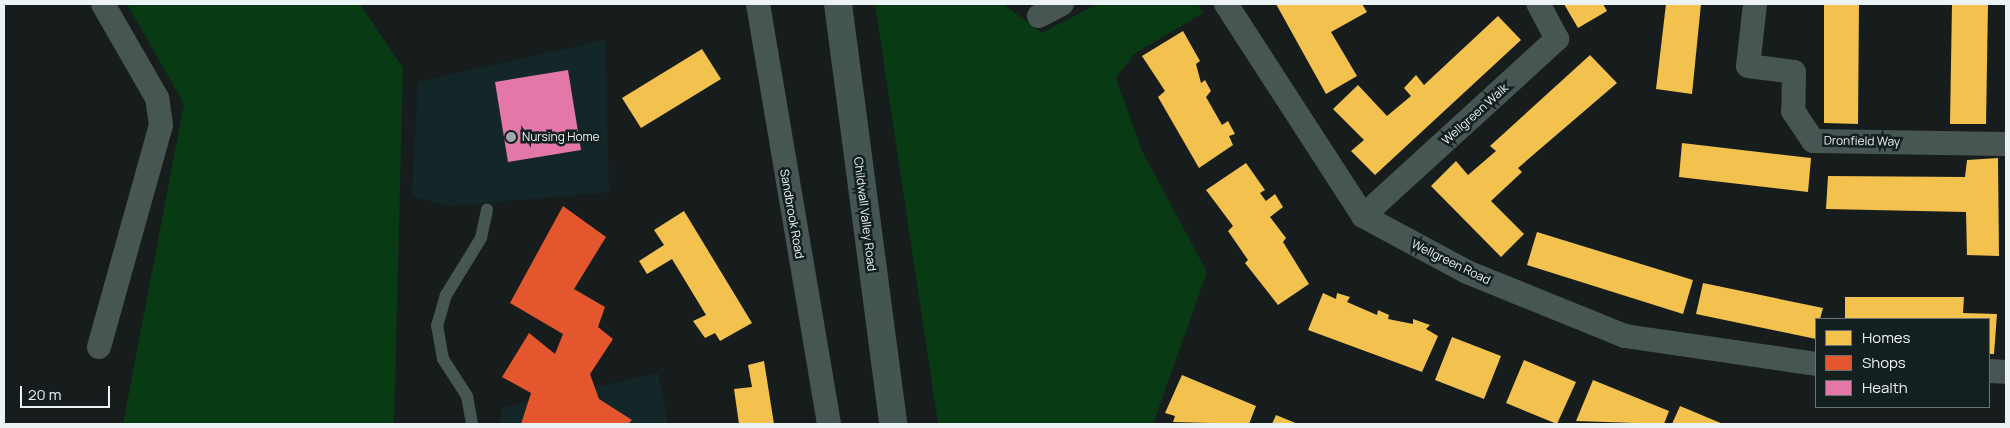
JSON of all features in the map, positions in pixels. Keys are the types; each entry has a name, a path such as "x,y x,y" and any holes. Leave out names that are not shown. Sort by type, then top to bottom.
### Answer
{"main road":[{"name":"Childwall Valley Road","path":"838,4 893,424"}],"street":[{"path":"99,347 161,125 157,98 103,4"},
{"name":"Sandbrook Road","path":"758,4 829,424"},
{"path":"1039,16 1062,4"},
{"name":"Wellgreen Road","path":"1226,4 1363,216 1467,272 1626,336 1815,364"},
{"name":"Wellgreen Walk","path":"1363,216 1557,39 1538,4"},
{"name":"Dronfield Way","path":"1755,4 1748,66 1794,72 1793,111 1813,141 2006,144"},
{"path":"1990,371 2006,372"}],"lane":[{"path":"472,424 467,396 443,359 437,326 446,295 481,238 487,210"}],"shaded area":[{"name":"Nursing Home","path":"605,40 609,192 447,206 412,196 418,82"},
{"path":"658,373 668,424 500,424 502,408"}],"green space":[{"path":"127,4 360,4 403,68 394,424 123,424 184,104"},
{"path":"875,4 1003,4 1042,33 1097,4 1198,4 1203,13 1134,54 1116,78 1142,151 1207,272 1153,424 938,424"}],"building: Homes":[{"path":"1276,4 1362,4 1367,12 1331,32 1357,76 1326,94"},
{"path":"1564,4 1603,4 1607,11 1578,28"},
{"path":"1666,4 1701,4 1692,94 1656,89"},
{"path":"1824,4 1859,4 1858,124 1824,123"},
{"path":"1952,4 1988,4 1986,124 1950,124"},
{"path":"1498,16 1521,40 1375,175 1351,151 1364,140 1333,109 1358,85 1387,116 1411,96 1404,88 1416,75 1424,85"},
{"path":"1183,31 1200,61 1196,64 1201,83 1205,80 1211,91 1206,97 1222,125 1228,121 1235,134 1229,136 1233,145 1199,168 1158,97 1165,91 1142,56"},
{"path":"702,49 721,79 641,128 622,98"},
{"path":"1590,55 1617,83 1518,168 1522,172 1491,201 1524,234 1501,257 1431,186 1456,161 1468,175 1496,151 1490,146"},
{"path":"1682,143 1811,158 1808,192 1679,177"},
{"path":"1998,158 1999,256 1967,255 1966,212 1826,209 1828,176 1965,177 1967,160"},
{"path":"1246,163 1265,190 1260,193 1266,201 1275,194 1283,207 1270,217 1286,238 1283,242 1309,284 1278,305 1245,263 1248,260 1228,231 1233,226 1206,190"},
{"path":"684,211 752,323 720,341 715,333 705,338 693,321 706,315 672,259 647,274 639,261 664,245 654,230"},
{"path":"1537,232 1693,280 1683,314 1527,265"},
{"path":"1703,283 1823,308 1820,318 1815,318 1815,339 1696,314"},
{"path":"1323,293 1336,299 1337,293 1350,297 1347,302 1377,315 1378,310 1389,315 1388,319 1413,324 1413,319 1430,325 1426,329 1438,336 1422,372 1308,330"},
{"path":"1845,297 1964,297 1963,313 1997,314 1994,354 1990,354 1990,318 1845,318"},
{"path":"1452,337 1501,356 1484,399 1435,380"},
{"path":"1524,360 1576,382 1557,424 1506,403"},
{"path":"764,361 774,424 739,424 734,389 752,387 748,365"},
{"path":"1182,375 1256,406 1249,424 1173,422 1175,416 1165,413"},
{"path":"1593,380 1669,411 1664,424 1576,421"},
{"path":"1680,406 1723,424 1672,424"},
{"path":"1276,415 1298,424 1272,424"}],"building: Shops":[{"path":"563,206 606,237 574,289 605,307 598,327 613,339 590,374 599,399 632,420 628,424 521,424 531,393 502,377 529,333 555,354 563,334 510,303"}],"building: Health":[{"path":"568,70 581,150 508,162 495,82"}],"place":[{"name":"Nursing Home","path":"511,137"}]}
